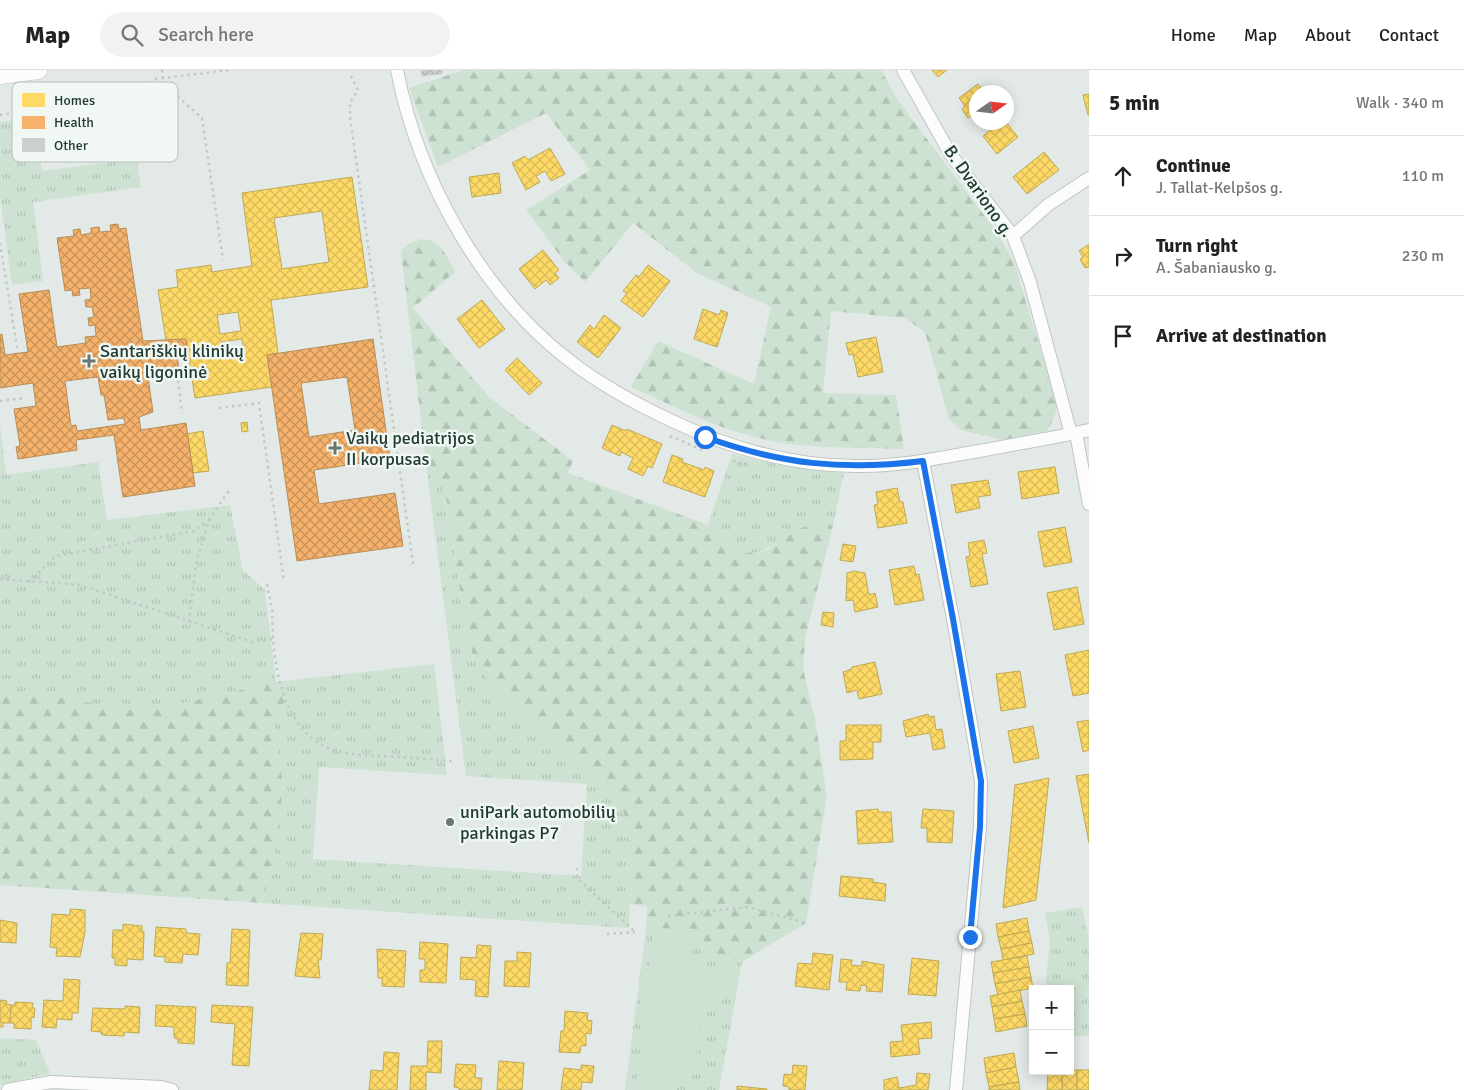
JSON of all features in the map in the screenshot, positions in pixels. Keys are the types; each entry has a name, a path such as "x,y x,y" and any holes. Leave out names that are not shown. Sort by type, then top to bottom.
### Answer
{"main road":[{"path":"0,75 38,70"}],"street":[{"path":"397,70 415,136 430,176 470,251 519,312 568,360 608,388 650,411 705,437 771,458 854,466 923,461 1089,430"},
{"name":"B. Dvariono g.","path":"903,70 951,155 1013,236 1030,282 1073,433 1089,504"},
{"path":"1013,236 1048,205 1089,178"},
{"path":"923,461 981,781 980,827 956,1090"},
{"path":"8,1090 50,1082 161,1087 172,1090"}],"path":[{"path":"162,70 164,82"},
{"path":"152,82 155,79 231,70"},
{"path":"351,76 358,90 350,102 350,117 413,564"},
{"path":"178,97 202,118 223,260"},
{"path":"0,243 18,353"},
{"path":"177,374 182,413"},
{"path":"0,401 23,398"},
{"path":"218,408 259,403 284,581"},
{"path":"666,434 708,452"},
{"path":"725,458 759,468"},
{"path":"189,622 196,563 209,520 230,489"},
{"path":"28,582 56,556 94,547 174,536 194,531 209,520"},
{"path":"0,579 80,585 252,642 273,639"},
{"path":"267,584 272,610 278,680 296,722 312,738 326,747 350,754 452,761"},
{"path":"577,868 577,878 635,932 607,934"},
{"path":"668,916 747,907 806,923"}],"green space":[{"path":"464,70 881,70 897,99 998,234 1014,262 1057,405 1054,419 1046,431 1003,440 961,430 949,419 925,332 905,318 831,311 823,393 896,395 904,449 813,446 759,438 710,422 631,387 658,341 754,384 771,307 697,273 633,223 585,282 564,261 526,210 590,170 546,113 438,167 409,88"},
{"path":"12,120 12,162 41,162 42,171 113,162 137,162 141,187 33,202 43,281 12,285 0,197 0,122"},
{"path":"421,239 434,242 439,246 446,254 455,272 413,308 489,397 573,461 568,473 708,525 729,548 746,553 766,551 796,530 812,524 833,525 805,639 803,669 815,720 827,796 806,923 742,962 719,957 705,949 682,929 646,928 647,907 630,904 626,818 617,799 494,688 475,661 467,638 446,496 433,469 426,464 401,251 410,243"},
{"path":"0,425 6,475 98,462 107,520 230,505 243,570 265,590 276,682 145,712 0,688"},
{"path":"732,454 815,471 844,473 833,525 814,525 800,528 773,545 757,552 739,552 729,548 708,525"},
{"path":"426,464 433,469 446,496 467,638 494,688 617,799 626,818 630,904 629,928 262,903 272,865 281,810 282,778 274,735 276,716 285,702 276,682 434,664 447,775 319,767 313,859 581,876 587,784 466,776"},
{"path":"276,682 285,702 276,716 274,735 282,778 281,810 272,865 262,903 0,885 0,688 145,712"},
{"path":"1082,907 1089,940 1089,1036 1074,1036 1074,985 1045,985 1050,940 1045,913"},
{"path":"646,928 682,929 705,949 719,957 742,962 719,1090 625,1090"},
{"path":"654,933 687,936 683,963 731,971 727,997 704,994 694,1072 676,1070 674,1090 635,1090"},
{"path":"0,1038 36,1040 50,1073 0,1085"}],"building: Homes":[{"path":"932,70 947,70 938,77"},
{"path":"969,91 968,118 962,109 965,106 959,98"},
{"path":"1089,94 1089,115 1088,115 1083,95"},
{"path":"990,130 1012,130 1018,137 997,154 983,136"},
{"path":"550,148 565,174 551,181 545,171 536,176 540,182 526,190 512,163 525,156 528,160"},
{"path":"1044,152 1059,170 1027,194 1013,177"},
{"path":"499,173 501,193 472,197 469,177"},
{"path":"352,177 368,287 271,300 278,353 267,355 272,387 195,398 186,339 166,340 158,290 178,287 176,270 211,265 212,272 252,266 242,193","holes":["322,211 329,262 282,269 274,218","238,312 241,331 220,334 217,315","242,339 244,350 222,353 221,342"]},
{"path":"1089,244 1089,267 1085,268 1080,259 1083,257 1079,251"},
{"path":"543,250 559,270 555,273 559,278 550,285 546,280 535,289 519,269"},
{"path":"648,265 670,281 643,317 621,301 627,293 623,291 636,275 639,277"},
{"path":"482,300 505,329 479,348 457,319"},
{"path":"703,309 719,315 721,310 728,313 717,347 694,339"},
{"path":"604,315 621,328 598,358 577,342 590,325 594,329"},
{"path":"876,337 883,372 858,377 853,354 849,355 846,343"},
{"path":"517,358 542,383 529,395 505,370"},
{"path":"247,422 248,431 242,432 241,423"},
{"path":"612,425 626,431 627,429 662,444 652,468 648,466 643,476 628,469 633,458 621,452 620,456 602,448"},
{"path":"203,431 209,471 193,473 187,434"},
{"path":"672,455 683,459 682,462 704,470 705,467 714,471 705,497 663,482"},
{"path":"1055,467 1059,493 1022,499 1018,472"},
{"path":"988,480 991,495 978,497 980,508 956,513 951,485"},
{"path":"897,488 900,502 903,502 907,523 878,528 874,505 878,504 876,492"},
{"path":"1065,527 1072,562 1044,567 1038,532"},
{"path":"984,540 987,553 982,554 988,584 971,587 966,557 970,556 968,543"},
{"path":"843,544 856,546 853,562 840,560"},
{"path":"914,566 916,575 919,574 924,600 895,605 889,570"},
{"path":"854,571 865,573 869,595 875,593 878,607 855,612 853,600 846,601 847,573"},
{"path":"1077,587 1084,624 1054,630 1047,593"},
{"path":"823,612 834,613 833,627 821,625"},
{"path":"1089,650 1089,693 1073,696 1065,655"},
{"path":"875,662 882,694 859,699 857,690 847,693 843,672 852,669 852,667"},
{"path":"1020,671 1026,707 1001,711 996,674"},
{"path":"928,714 929,717 934,716 936,730 942,729 945,748 933,750 930,733 906,737 903,721"},
{"path":"1089,720 1089,750 1083,752 1077,722"},
{"path":"846,725 881,725 881,742 873,742 873,759 840,760 840,741 846,741"},
{"path":"1033,726 1039,758 1014,763 1008,731"},
{"path":"1089,774 1089,843 1076,776"},
{"path":"1049,778 1036,900 1003,908 1015,785"},
{"path":"878,809 879,812 891,812 893,842 858,844 856,811"},
{"path":"923,809 954,811 952,843 927,842 927,828 921,828"},
{"path":"841,876 873,879 873,882 886,884 885,901 839,896"},
{"path":"70,909 85,910 85,932 80,957 56,956 57,948 50,947 52,914 70,915"},
{"path":"1027,918 1029,931 998,937 996,924"},
{"path":"0,920 17,923 16,943 0,942"},
{"path":"123,924 142,926 142,932 144,932 143,960 127,959 127,966 115,965 115,958 112,958 113,930 123,930"},
{"path":"156,927 186,929 186,933 200,934 198,955 183,954 182,963 165,962 165,957 154,956"},
{"path":"232,929 250,930 248,986 226,985 227,963 230,963"},
{"path":"1029,931 1032,943 1001,949 998,937"},
{"path":"301,933 323,934 321,960 318,960 320,978 295,976"},
{"path":"420,942 448,944 446,983 420,982 420,970 425,970 425,959 419,959"},
{"path":"1032,943 1034,954 1003,960 1001,949"},
{"path":"477,945 491,946 488,997 475,996 476,980 460,979 461,957 476,958"},
{"path":"377,949 406,951 404,987 382,986 382,978 378,978"},
{"path":"517,952 531,953 529,987 504,986 505,961 517,961"},
{"path":"813,953 833,955 829,990 795,986 798,963 812,964"},
{"path":"1027,956 1029,967 993,973 991,962"},
{"path":"912,958 939,961 936,996 908,994"},
{"path":"841,959 852,960 851,965 862,966 862,961 884,965 882,992 866,991 867,986 861,985 860,991 846,990 847,982 839,982"},
{"path":"1029,967 1031,977 995,984 993,973"},
{"path":"1031,977 1032,985 1029,985 1029,989 998,995 995,984"},
{"path":"64,979 80,980 78,1013 72,1013 72,1020 57,1019 56,1028 42,1027 44,1000 63,1001"},
{"path":"1020,990 1022,1001 992,1007 990,996"},
{"path":"0,1000 7,1001 6,1004 11,1005 10,1023 3,1023 3,1027 0,1027"},
{"path":"1022,1001 1025,1014 994,1019 992,1007"},
{"path":"15,1002 33,1003 32,1008 35,1008 34,1018 31,1017 31,1029 14,1028 14,1023 10,1023 11,1005 15,1005"},
{"path":"156,1005 196,1007 194,1044 178,1043 178,1039 174,1038 174,1027 155,1026"},
{"path":"212,1005 253,1007 249,1066 232,1065 235,1024 211,1022"},
{"path":"125,1006 140,1007 139,1033 125,1032 124,1036 102,1035 101,1032 91,1031 93,1008 125,1009"},
{"path":"565,1011 588,1013 587,1020 592,1021 591,1034 586,1033 586,1046 581,1045 580,1053 559,1052 561,1031 564,1031"},
{"path":"1025,1014 1027,1026 996,1032 994,1019"},
{"path":"931,1022 932,1038 918,1039 920,1054 891,1057 890,1042 903,1041 901,1025"},
{"path":"428,1041 442,1041 441,1073 426,1072 426,1090 410,1090 411,1066 427,1066"},
{"path":"384,1052 399,1053 397,1090 369,1090 371,1070 383,1071"},
{"path":"1014,1053 1016,1067 986,1073 984,1058"},
{"path":"499,1061 524,1063 522,1090 497,1090"},
{"path":"456,1064 476,1065 475,1078 482,1078 481,1090 459,1090 459,1088 454,1087"},
{"path":"581,1065 594,1066 592,1083 582,1082 581,1090 561,1090 564,1068 581,1070"},
{"path":"793,1065 807,1066 805,1090 789,1090 789,1087 783,1086 784,1074 792,1075"},
{"path":"1016,1067 1019,1082 989,1087 986,1073"},
{"path":"1074,1070 1077,1070 1077,1090 1062,1090 1062,1075 1074,1075"},
{"path":"1077,1070 1089,1070 1089,1090 1077,1090"},
{"path":"917,1073 930,1074 928,1090 884,1090 884,1080 897,1077 899,1088 916,1085"},
{"path":"1048,1075 1062,1075 1062,1090 1047,1090"},
{"path":"1019,1082 1020,1090 989,1090 989,1087"},
{"path":"737,1086 767,1089 767,1090 737,1090"}],"building: Health":[{"name":"Santariškių klinikų vaikų ligoninė","path":"118,224 119,229 126,228 143,341 186,339 187,346 176,348 179,369 165,371 164,367 147,370 153,412 139,417 141,430 186,423 195,486 123,497 114,435 76,440 77,450 18,459 16,447 20,446 14,409 36,406 33,383 0,388 0,335 2,334 5,355 28,352 19,294 49,290 57,347 86,343 85,337 96,336 95,325 89,326 88,318 94,317 92,307 86,307 85,300 91,299 90,288 79,289 80,295 73,296 72,290 65,291 57,238 74,236 73,230 80,229 81,235 91,233 91,228 99,227 100,232 111,231 110,225","holes":["98,377 101,395 104,395 108,420 124,418 125,424 77,431 76,425 71,426 65,381"]},
{"name":"Vaikų pediatrijos II korpusas","path":"373,339 390,459 314,470 319,504 395,493 403,546 297,561 267,355","holes":["347,377 355,430 309,437 301,383"]}],"building: Other":[{"path":"421,70 442,70 442,74 422,76"}],"place":[{"name":"Santariškių klinikų vaikų ligoninė","path":"89,361"},
{"name":"Vaikų pediatrijos II korpusas","path":"335,448"},
{"name":"uniPark automobilių parkingas P7","path":"450,822"}],"route":[{"path":"705,437 771,458 813,464 854,466 923,461 981,781 980,827 970,937"}]}
